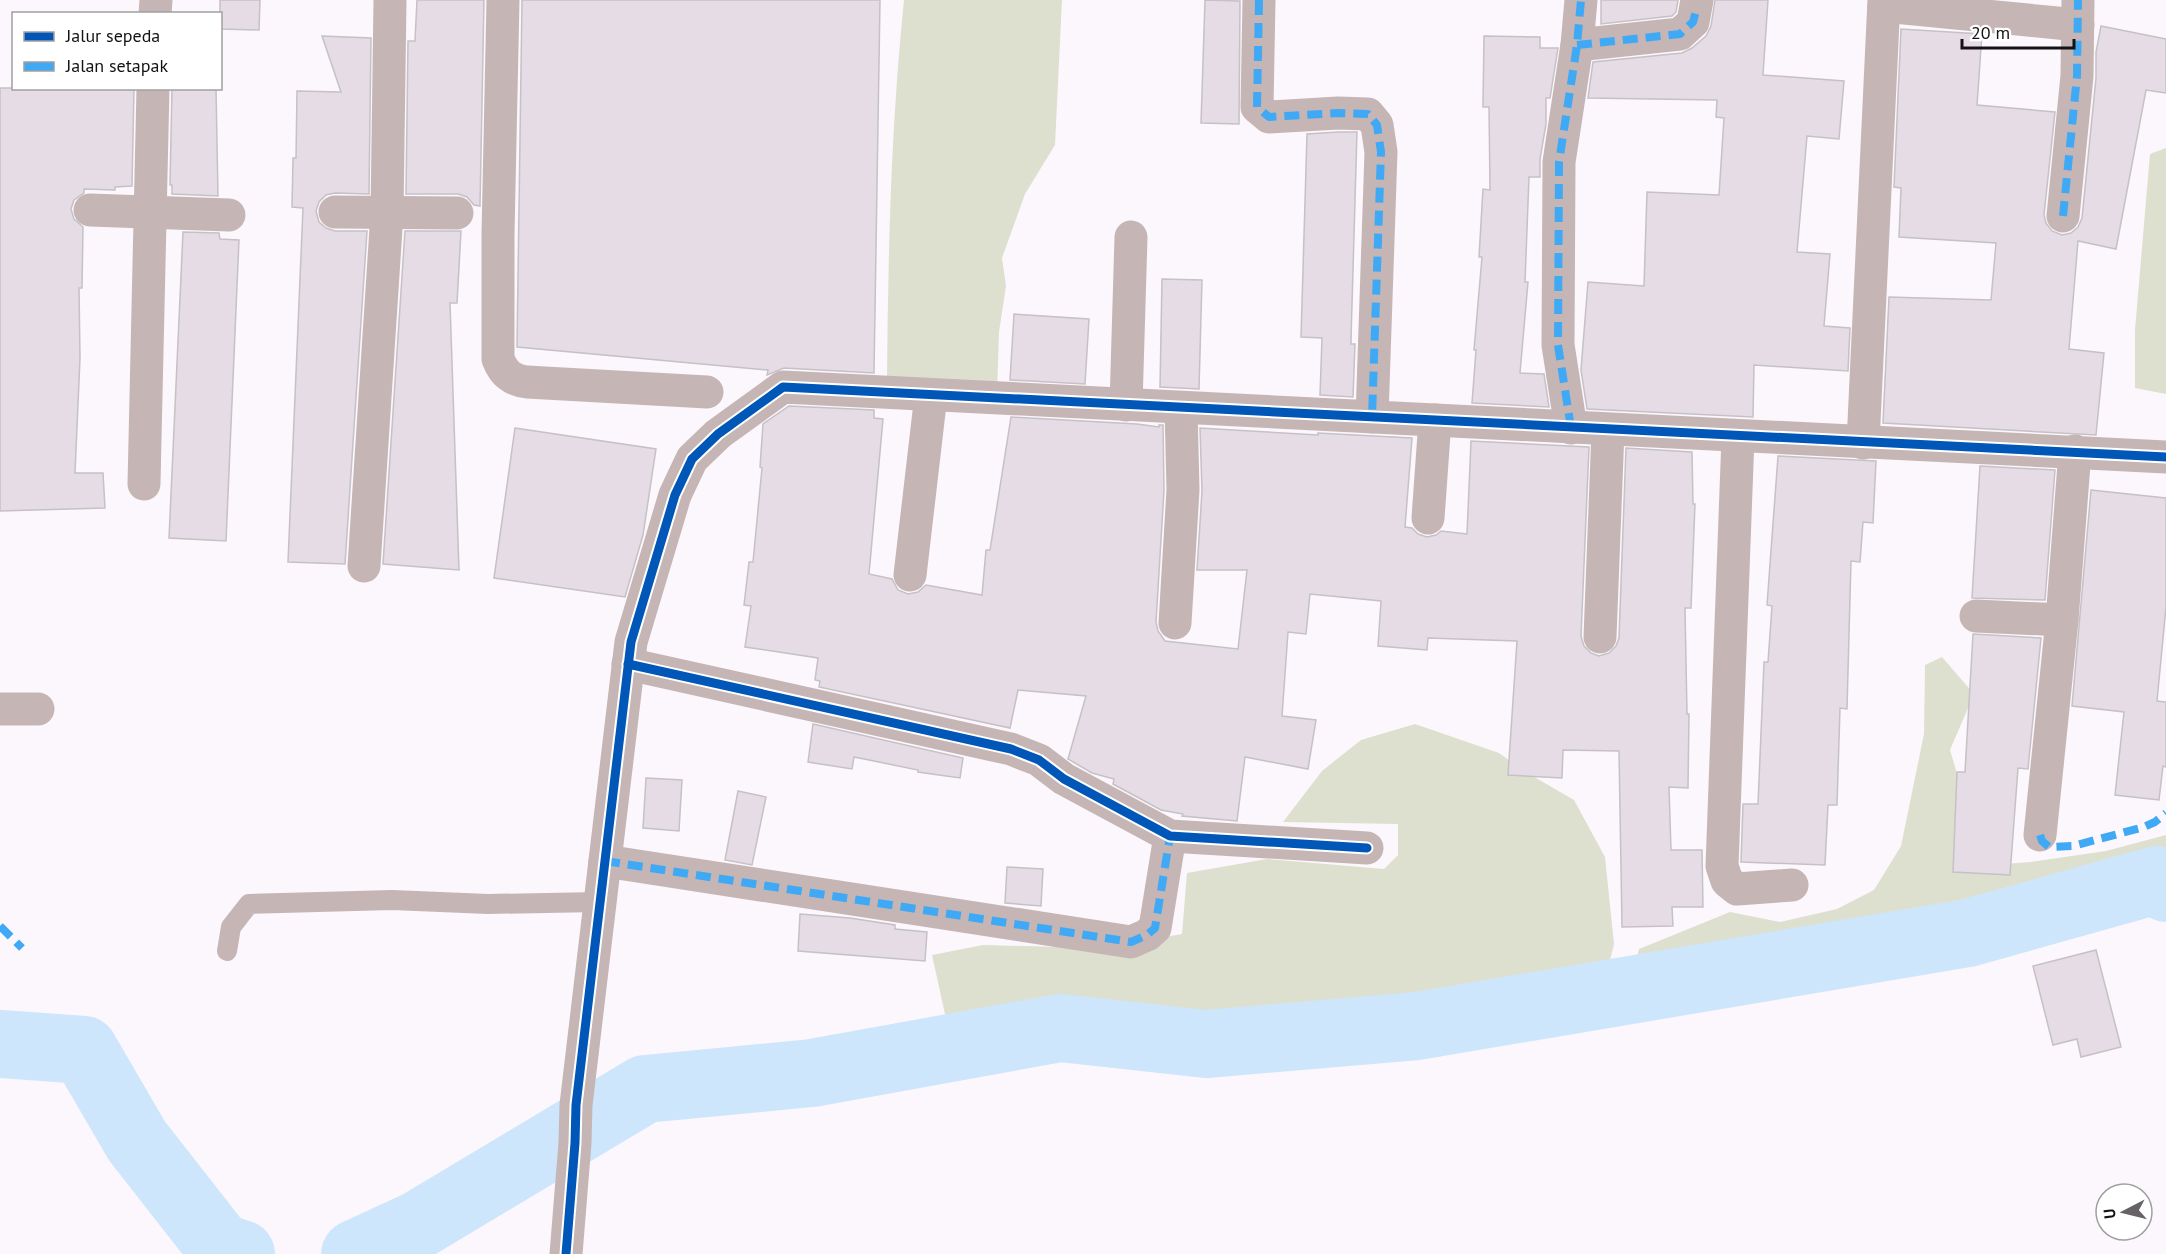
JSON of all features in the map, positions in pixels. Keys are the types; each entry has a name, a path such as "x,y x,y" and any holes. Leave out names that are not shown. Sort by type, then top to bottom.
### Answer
{"street":[{"path":"364,566 387,213 390,0"},
{"path":"503,0 498,234 498,359 502,370 518,380 527,382 707,392"},
{"path":"1258,0 1257,106 1269,117 1338,113 1368,114 1377,125 1381,152 1372,417"},
{"path":"1571,428 1558,345 1559,162 1577,45 1581,0"},
{"path":"1577,45 1680,34 1693,22 1697,0"},
{"path":"1863,443 1884,3 2078,13 2077,76 2062,216"},
{"path":"144,484 153,90"},
{"path":"90,210 229,214"},
{"path":"335,212 457,213"},
{"path":"1126,405 1131,237"},
{"path":"566,1254 576,1105 631,642 675,495 692,459 718,434 783,387 2166,457"},
{"path":"910,576 931,395"},
{"path":"1174,623 1183,490 1181,408"},
{"path":"1428,518 1435,420"},
{"path":"1600,637 1608,430"},
{"path":"1738,437 1722,866 1728,881 1737,889 1792,885"},
{"path":"2040,835 2062,620 2075,451"},
{"path":"1976,616 2062,620"},
{"path":"628,663 1011,748 1039,760 1064,779 1170,836 1367,848"},
{"path":"0,709 38,710"},
{"path":"605,861 1131,942 1147,936 1155,928 1170,836"}],"lane":[{"path":"227,951 231,927 249,904 392,900 489,904 599,902"}],"green space":[{"path":"904,0 1062,0 1055,145 1025,194 1002,258 1006,286 999,332 997,393 887,380 891,190"},
{"path":"2166,148 2166,394 2135,388 2135,330 2150,154"},
{"path":"1942,657 1974,694 1950,750 1969,814 1989,865 2031,862 2106,851 2166,835 2166,866 2068,889 1976,916 1633,973 1639,949 1730,912 1780,922 1837,909 1874,890 1901,846 1924,734 1925,665"},
{"path":"1415,724 1499,753 1524,771 1574,800 1605,857 1614,944 1607,972 1547,989 1322,1021 1221,1030 1079,1008 1019,1013 950,1037 932,955 983,945 1098,948 1182,934 1187,873 1267,859 1384,869 1398,855 1398,824 1283,822 1322,771 1361,740"}],"building":[{"path":"220,0 260,0 259,30 222,29 222,12 220,12"},
{"path":"417,0 484,0 480,206 474,205 467,197 458,194 406,194 408,41 415,41"},
{"path":"522,0 880,0 874,373 784,368 767,375 768,370 517,347"},
{"path":"1205,0 1240,1 1239,124 1201,123"},
{"path":"1601,0 1678,0 1676,12 1672,16 1601,24"},
{"path":"1715,0 1768,0 1763,75 1844,81 1839,139 1807,136 1797,252 1830,254 1824,326 1850,328 1848,371 1754,365 1753,417 1587,409 1581,370 1588,282 1644,286 1647,192 1719,195 1724,118 1716,117 1717,100 1588,98 1593,62 1682,53 1692,48 1706,36 1711,26"},
{"path":"2101,26 2166,39 2166,93 2146,90 2116,249 2078,241 2069,349 2104,353 2096,435 1883,423 1889,297 1991,300 1996,243 1899,237 1901,188 1894,187 1901,29 1982,34 1977,105 2055,112 2044,215 2052,231 2062,235 2071,233 2078,227 2082,218 2096,78 2096,52"},
{"path":"322,36 371,38 369,194 326,195 319,202 316,211 319,222 326,228 335,231 367,231 345,564 288,562 303,208 292,207 293,158 296,158 297,91 341,92"},
{"path":"1484,36 1540,37 1540,48 1558,48 1550,98 1546,98 1546,124 1540,159 1540,177 1529,177 1525,282 1528,282 1520,373 1544,374 1549,407 1472,403 1482,257 1479,257 1483,189 1490,190 1489,107 1483,107"},
{"path":"0,88 12,88 12,90 134,90 132,186 115,187 115,190 84,189 84,193 74,200 71,209 74,219 83,227 82,288 79,288 80,358 75,473 103,473 105,508 0,511"},
{"path":"172,90 216,90 218,196 172,194 172,185 170,185"},
{"path":"1357,132 1351,339 1351,344 1355,344 1353,397 1320,395 1322,338 1301,337 1307,134"},
{"path":"405,231 461,231 457,303 450,303 459,570 383,564"},
{"path":"183,232 219,233 220,239 239,240 226,541 169,538"},
{"path":"1162,279 1202,280 1199,389 1160,387"},
{"path":"1014,314 1089,319 1085,384 1010,380"},
{"path":"789,406 874,410 874,418 883,419 869,574 892,579 898,590 908,594 918,592 926,585 982,595 986,550 990,550 1011,417 1159,427 1163,425 1164,490 1156,622 1158,631 1165,641 1238,649 1247,570 1197,570 1202,491 1200,428 1412,438 1405,527 1412,528 1418,534 1427,537 1441,531 1467,534 1471,441 1589,447 1581,636 1584,646 1591,653 1599,656 1609,653 1616,646 1619,638 1626,448 1692,452 1693,504 1695,504 1691,608 1685,608 1687,714 1689,714 1688,788 1669,787 1671,850 1702,850 1703,907 1672,907 1673,926 1622,927 1619,751 1563,750 1562,778 1508,775 1517,641 1428,638 1427,650 1378,646 1381,601 1310,594 1306,634 1288,632 1282,716 1316,720 1308,769 1245,757 1237,821 1182,816 1183,814 1161,810 1113,784 1114,779 1092,773 1068,759 1086,696 1018,690 1010,728 819,687 820,681 815,680 818,658 745,647 751,606 744,605 749,562 753,562 762,468 760,467 763,424"},
{"path":"515,428 656,449 643,535 625,597 494,578"},
{"path":"1778,456 1876,461 1873,523 1863,522 1860,562 1851,561 1847,709 1840,708 1837,805 1828,805 1825,865 1741,862 1743,804 1758,804 1764,662 1768,662 1772,606 1767,605"},
{"path":"1980,466 2055,470 2045,600 1972,598"},
{"path":"2091,490 2166,498 2166,607 2157,701 2166,702 2166,767 2163,766 2159,800 2115,795 2124,712 2072,706"},
{"path":"1973,634 2041,638 2028,769 2018,768 2010,875 1953,872 1957,772 1965,772"},
{"path":"813,724 963,758 960,778 918,772 918,770 854,757 852,769 808,762"},
{"path":"646,778 682,780 679,831 643,828"},
{"path":"738,791 766,797 752,865 725,860"},
{"path":"1007,867 1043,869 1041,906 1005,903"},
{"path":"800,914 850,918 895,925 895,929 927,932 925,961 798,951"},
{"path":"2096,950 2121,1047 2081,1057 2077,1039 2053,1045 2033,966"}],"waterway":[{"path":"355,1254 418,1225 645,1089 812,1073 1060,1028 1206,1044 1417,1026 1968,933 2157,880 2166,888"},
{"path":"0,1044 84,1050 137,1141 220,1247 241,1254"}],"marked path":[{"path":"1259,0 1257,107 1269,117 1338,113 1368,114 1377,125 1381,152 1372,417"},
{"path":"1571,428 1558,345 1559,162 1577,45 1581,0"},
{"path":"2063,216 2077,76 2078,0"},
{"path":"1577,45 1680,34 1693,22 1696,11"},
{"path":"2040,835 2042,841 2049,847 2073,846 2144,827 2166,813"},
{"path":"605,861 1131,942 1147,935 1155,928 1170,836"},
{"path":"0,926 22,948"}],"cycle path":[{"path":"566,1254 576,1105 631,642 675,495 692,459 718,434 783,387 2166,457"},
{"path":"628,664 1011,749 1039,760 1064,779 1170,836 1367,848"}]}
